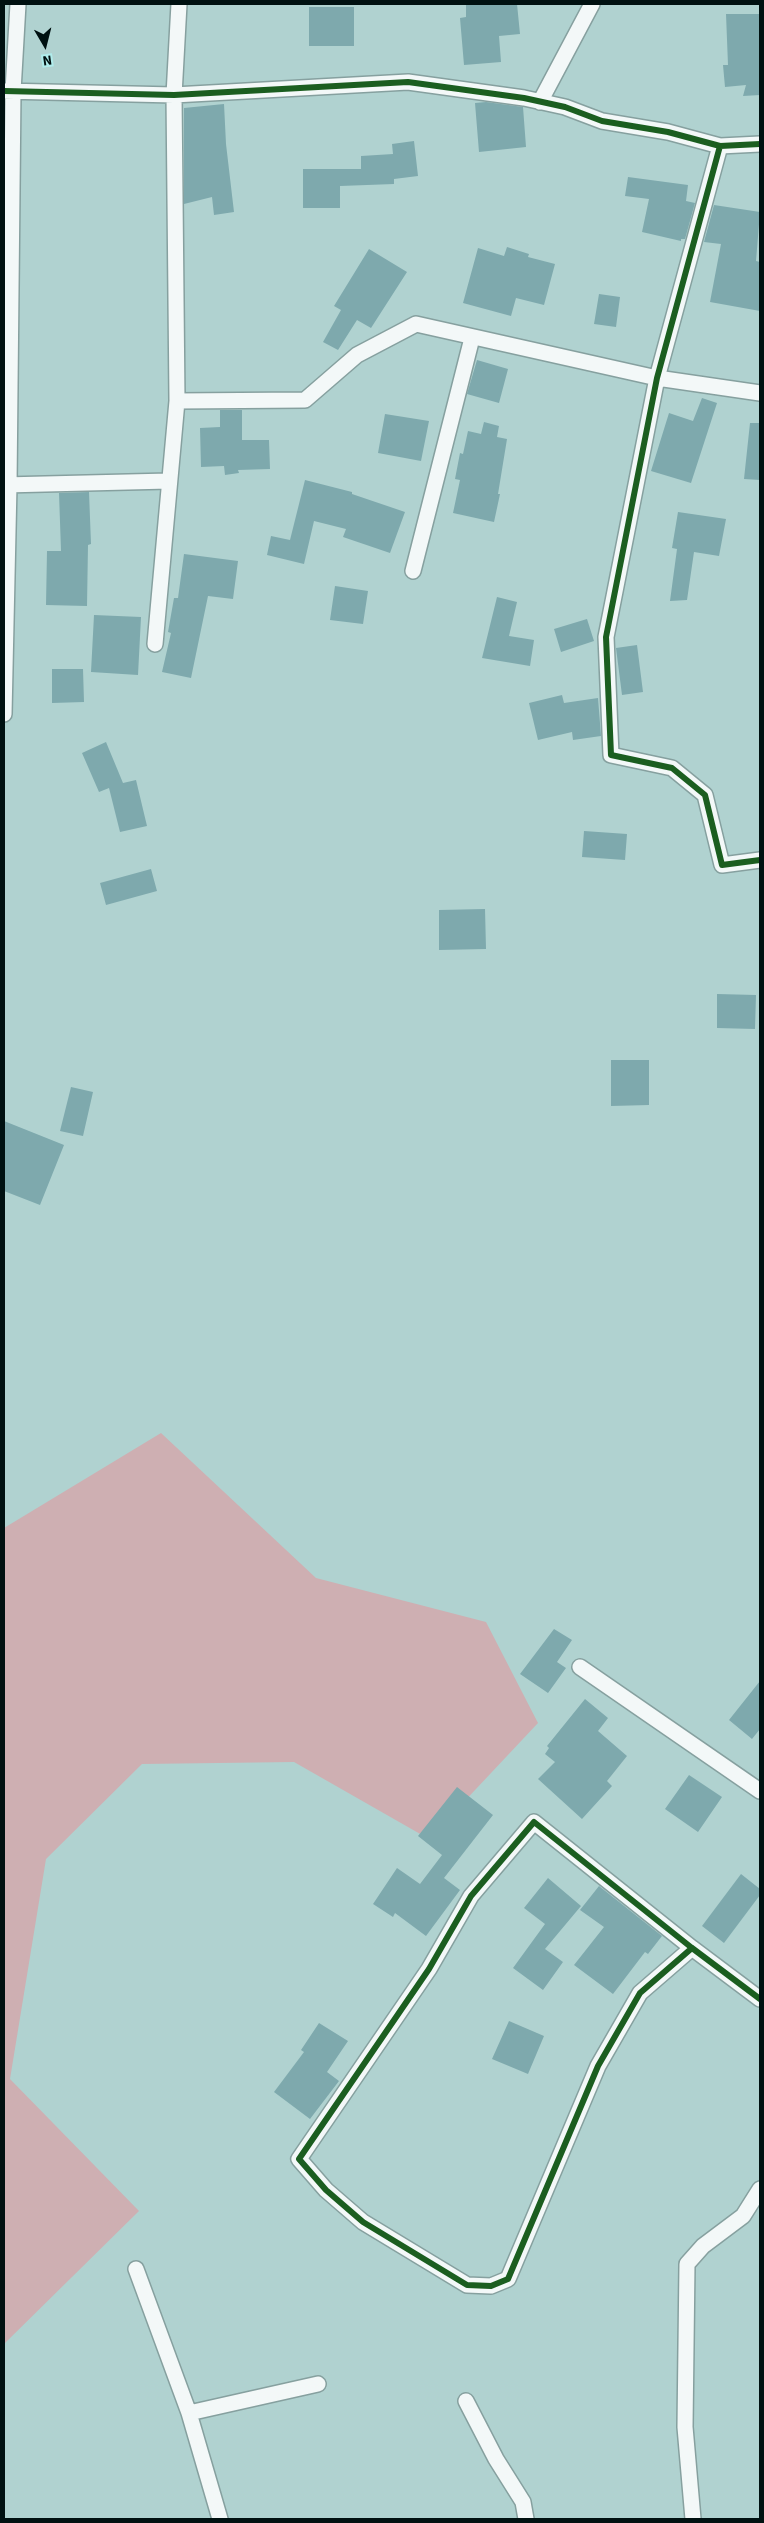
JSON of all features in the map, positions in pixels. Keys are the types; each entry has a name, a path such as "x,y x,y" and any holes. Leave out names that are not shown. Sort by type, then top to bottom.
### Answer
{"street":[{"path":"4,714 8,91 18,4"},
{"path":"155,644 176,401 174,95 179,4"},
{"path":"540,102 592,4"},
{"path":"8,91 174,95 408,82 565,107 602,121 668,132 720,146 760,144"},
{"path":"720,146 657,378 606,637 611,755 672,768 705,795 722,865 760,860"},
{"path":"176,401 305,400 357,355 416,324 657,378 760,393"},
{"path":"412,571 472,338"},
{"path":"6,485 169,481"},
{"path":"580,1667 760,1791"},
{"path":"692,1948 640,1993 598,2066 508,2279 491,2286 467,2285 363,2222 326,2190 299,2159 428,1969 470,1896 534,1822 692,1948 760,1999"},
{"path":"693,2519 685,2427 687,2264 703,2246 743,2216 760,2189"},
{"path":"136,2269 189,2413 220,2519"},
{"path":"189,2413 318,2384"},
{"path":"466,2401 496,2459 523,2502 526,2519"}],"shaded area":[{"path":"161,1433 316,1578 486,1622 538,1723 429,1839 294,1762 142,1764 46,1859 10,2079 139,2211 4,2344 4,1528"}],"building":[{"path":"466,4 517,4 520,34 499,36 501,62 464,65 460,18 466,17"},
{"path":"309,7 354,7 354,46 309,46"},
{"path":"726,14 760,14 760,95 743,96 746,85 725,87 723,65 728,65"},
{"path":"486,102 523,107 526,147 479,152 475,103"},
{"path":"224,104 226,144 234,212 214,215 212,197 184,204 184,108"},
{"path":"414,141 418,176 394,179 394,184 340,186 340,208 303,208 303,169 361,169 361,156 393,154 392,144"},
{"path":"628,177 688,185 686,201 695,203 685,239 681,239 681,241 642,232 649,199 625,196"},
{"path":"714,205 760,212 756,261 760,262 760,311 710,302 721,244 704,242"},
{"path":"507,247 529,254 528,257 555,264 544,305 516,298 511,316 463,303 478,248 504,256"},
{"path":"369,249 407,272 371,328 357,320 338,350 323,342 341,310 334,306"},
{"path":"599,294 620,297 616,327 594,324"},
{"path":"477,360 508,369 499,403 467,394"},
{"path":"702,398 717,403 691,483 651,471 669,413 693,421"},
{"path":"220,410 242,410 242,440 269,440 270,469 238,470 239,473 225,475 224,466 201,467 200,428 220,427"},
{"path":"385,414 429,421 421,461 378,453"},
{"path":"484,422 499,426 497,437 507,439 498,494 500,494 494,522 453,513 460,480 455,479 460,453 463,454 468,431 481,434"},
{"path":"750,423 760,423 760,480 744,479"},
{"path":"305,480 352,492 352,494 405,512 390,553 343,537 346,529 314,521 304,564 267,555 271,536 290,540"},
{"path":"89,492 91,544 88,545 87,606 46,605 47,551 61,551 59,493"},
{"path":"678,512 726,519 719,556 694,552 687,600 670,601 677,549 672,548"},
{"path":"184,554 238,561 233,599 208,596 191,678 162,672 171,633 168,632 174,598 178,598"},
{"path":"335,586 368,591 363,624 330,620"},
{"path":"497,597 517,602 509,636 534,640 530,666 482,658"},
{"path":"94,615 141,617 138,675 91,672"},
{"path":"587,619 594,641 561,652 554,629"},
{"path":"637,645 643,692 622,695 616,648"},
{"path":"52,669 83,669 84,702 52,703"},
{"path":"562,695 564,703 598,698 601,736 573,740 572,732 538,740 529,703"},
{"path":"106,742 123,783 136,780 147,826 120,832 109,788 99,792 82,753"},
{"path":"584,831 627,834 625,860 582,857"},
{"path":"151,869 157,891 106,905 100,883"},
{"path":"485,909 486,949 439,950 439,910"},
{"path":"717,994 756,995 755,1029 717,1028"},
{"path":"611,1060 649,1060 649,1105 611,1106"},
{"path":"71,1087 93,1092 83,1136 60,1131"},
{"path":"4,1121 64,1145 40,1205 4,1191"},
{"path":"554,1629 572,1640 557,1662 566,1668 548,1693 520,1674"},
{"path":"760,1681 760,1729 752,1739 729,1720"},
{"path":"585,1699 608,1718 598,1731 627,1756 607,1781 612,1786 582,1819 538,1779 555,1762 545,1754 549,1748 547,1746"},
{"path":"689,1775 722,1797 698,1832 665,1809"},
{"path":"457,1787 493,1815 444,1878 460,1890 426,1936 395,1913 393,1917 373,1904 397,1868 420,1884 442,1855 418,1836"},
{"path":"741,1874 760,1889 760,1895 724,1943 702,1926"},
{"path":"548,1878 581,1906 545,1949 563,1962 543,1990 513,1968 545,1924 524,1908"},
{"path":"599,1886 662,1936 648,1954 645,1952 613,1994 574,1965 604,1927 580,1910"},
{"path":"509,2021 544,2036 528,2074 492,2059"},
{"path":"319,2023 348,2041 327,2072 339,2081 310,2119 274,2092 304,2052 301,2050"}],"cycle path":[{"path":"4,91 174,95 408,82 524,98 565,107 602,121 668,132 720,146 760,144"},
{"path":"720,146 657,378 606,637 611,755 672,768 705,795 722,865 760,860"},
{"path":"692,1948 640,1993 598,2066 508,2279 491,2286 467,2285 363,2222 326,2190 299,2159 429,1969 471,1896 534,1822 692,1948 760,1999"}]}
